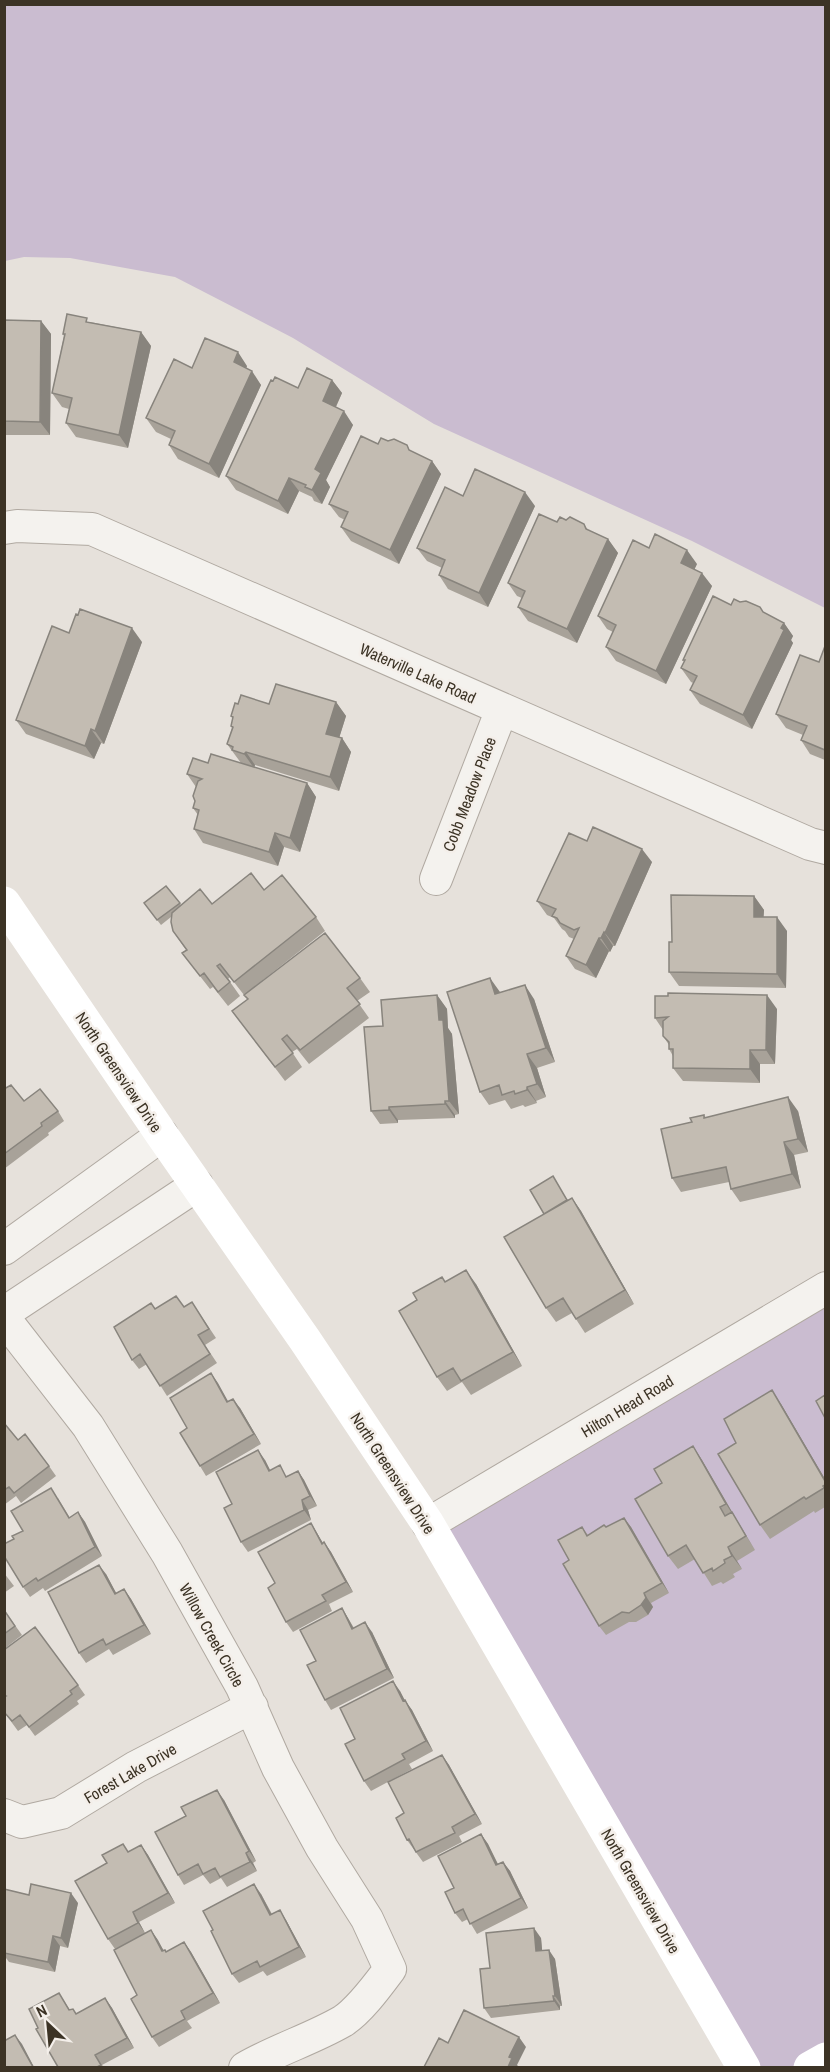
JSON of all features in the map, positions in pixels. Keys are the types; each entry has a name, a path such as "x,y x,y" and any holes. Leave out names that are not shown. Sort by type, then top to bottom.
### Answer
{"street":[{"name":"Waterville Lake Road","path":"4,528 17,526 92,529 502,710 810,844 825,848"},
{"name":"Cobb Meadow Place","path":"436,879 502,710"},
{"name":"North Greensview Drive","path":"4,903 299,1331 428,1524 744,2067"},
{"path":"4,1249 162,1135"},
{"path":"4,1313 197,1185"},
{"name":"Hilton Head Road","path":"428,1524 825,1288"},
{"name":"Willow Creek Circle","path":"4,1318 88,1426 167,1553 252,1707 278,1768 322,1848 367,1919 390,1969 373,1992 344,2020 245,2067"},
{"name":"Forest Lake Drive","path":"4,1815 22,1822 61,1813 136,1767 252,1707"},
{"path":"810,2067 825,2059"}],"shaded area":[{"path":"5,4 825,5 825,608 692,541 434,424 293,338 175,277 70,258 24,257 5,261"},
{"path":"825,1291 825,2067 747,2067 423,1527"}],"building":[{"path":"67,314 87,318 86,322 141,332 119,435 66,423 72,398 52,393"},
{"path":"4,320 41,321 40,422 4,421"},
{"path":"205,338 238,352 234,362 252,371 209,464 169,445 175,431 146,418 174,359 192,368"},
{"path":"307,368 332,380 323,401 344,411 315,469 321,473 312,490 289,478 278,501 226,476 271,380 273,381 275,377 298,388"},
{"path":"361,436 378,444 381,438 388,441 394,439 407,445 409,450 432,461 390,550 341,527 348,512 329,504"},
{"path":"475,469 525,492 479,593 439,575 445,560 417,548 445,487 463,496"},
{"path":"539,514 557,522 560,517 566,520 570,517 584,524 586,529 608,539 567,629 518,607 525,591 508,583"},
{"path":"655,534 687,550 681,563 702,573 656,671 606,647 616,625 598,616 633,540 649,548"},
{"path":"713,596 731,605 734,599 740,602 746,601 760,607 763,612 784,623 781,628 784,630 743,715 690,690 697,676 681,668"},
{"path":"80,609 132,628 95,731 91,729 85,746 16,720 52,626 69,633"},
{"path":"825,646 825,750 801,740 807,726 776,714 800,655 819,662"},
{"path":"276,684 336,702 326,734 342,738 330,777 246,752 244,754 232,750 233,747 227,744 233,727 231,716 235,703 238,704 241,695 269,704"},
{"path":"211,754 307,783 290,838 275,833 269,852 194,829 199,810 193,808 195,801 193,796 198,781 202,779 187,774 193,758 208,763"},
{"path":"593,827 642,849 605,933 599,938 586,965 566,956 579,928 574,930 560,923 552,916 556,909 537,901 569,833 587,841"},
{"path":"251,873 264,890 282,875 316,917 234,982 220,964 217,966 230,982 218,992 204,973 200,976 182,953 187,950 173,931 172,913 200,889 212,904"},
{"path":"166,886 180,903 157,920 144,903"},
{"path":"671,895 754,896 754,917 777,917 777,974 669,972 669,942 672,942"},
{"path":"325,933 360,978 347,988 360,1004 300,1050 287,1035 282,1039 293,1053 275,1067 232,1011 248,999 244,995"},
{"path":"490,978 495,994 525,985 546,1048 527,1054 537,1084 515,1094 514,1091 502,1095 499,1085 480,1092 447,992"},
{"path":"668,993 767,995 766,1050 750,1050 750,1069 673,1068 673,1049 669,1049 669,1042 663,1036 663,1021 668,1017 655,1018 655,996 668,996"},
{"path":"437,995 439,1020 443,1020 449,1101 445,1101 445,1104 389,1107 389,1110 371,1111 364,1027 383,1026 381,1000"},
{"path":"11,1085 24,1101 40,1089 58,1111 4,1154 4,1089"},
{"path":"788,1097 798,1139 784,1142 792,1174 731,1189 726,1167 672,1178 661,1129 692,1122 690,1118 704,1115 704,1118"},
{"path":"553,1176 567,1200 544,1214 530,1190"},
{"path":"572,1198 625,1290 576,1319 563,1298 546,1308 504,1237"},
{"path":"466,1270 513,1352 461,1381 453,1368 437,1377 399,1311 417,1300 413,1293 442,1277 445,1282"},
{"path":"176,1296 184,1307 192,1302 209,1329 198,1335 210,1354 160,1386 140,1354 132,1360 114,1327 151,1303 155,1309"},
{"path":"211,1373 227,1402 233,1399 254,1434 200,1466 180,1433 187,1428 170,1398"},
{"path":"772,1390 825,1481 825,1485 824,1488 806,1499 804,1497 760,1525 718,1454 736,1443 724,1419"},
{"path":"825,1395 825,1418 816,1401"},
{"path":"4,1423 18,1440 25,1434 49,1466 14,1493 9,1487 4,1490"},
{"path":"693,1446 726,1504 720,1507 725,1516 732,1512 746,1536 728,1547 732,1556 724,1560 725,1563 713,1571 712,1568 703,1573 686,1545 668,1556 635,1499 662,1483 654,1469"},
{"path":"258,1450 269,1471 280,1465 286,1477 298,1471 310,1496 302,1500 304,1510 241,1542 224,1508 232,1504 216,1472"},
{"path":"51,1488 69,1518 78,1512 95,1547 38,1581 36,1578 23,1587 4,1556 4,1544 14,1539 12,1536 23,1531 11,1511"},
{"path":"624,1518 662,1583 644,1593 646,1598 641,1605 629,1613 622,1612 599,1626 563,1564 569,1560 558,1540 582,1527 587,1536 604,1525 606,1527"},
{"path":"311,1523 346,1582 322,1595 326,1601 286,1622 268,1588 275,1583 258,1552"},
{"path":"99,1565 115,1594 124,1589 144,1625 106,1645 103,1639 79,1653 48,1592"},
{"path":"342,1608 352,1629 365,1622 387,1669 325,1700 307,1665 316,1661 300,1630"},
{"path":"4,1610 15,1626 4,1634"},
{"path":"35,1627 78,1685 70,1691 72,1694 29,1727 20,1715 12,1721 4,1712 4,1697 6,1696 4,1695 4,1650"},
{"path":"393,1681 426,1741 402,1754 405,1759 364,1781 345,1744 355,1739 340,1708"},
{"path":"442,1755 475,1814 452,1827 455,1833 416,1852 396,1818 404,1813 388,1782"},
{"path":"217,1790 249,1851 246,1853 250,1862 220,1877 215,1868 203,1874 198,1864 178,1875 155,1832 186,1816 181,1807"},
{"path":"481,1834 496,1865 503,1862 521,1898 470,1924 463,1909 455,1913 445,1892 454,1888 438,1856"},
{"path":"123,1844 128,1852 141,1845 168,1893 133,1912 138,1923 108,1939 75,1881 107,1863 102,1855"},
{"path":"31,1884 71,1893 61,1938 53,1936 48,1962 4,1953 4,1889 29,1895"},
{"path":"254,1884 270,1915 280,1910 299,1947 260,1967 257,1961 232,1974 203,1911"},
{"path":"534,1928 536,1951 549,1950 554,2001 484,2008 480,1969 490,1968 486,1933"},
{"path":"151,1930 162,1951 166,1952 184,1942 213,1993 181,2011 185,2019 152,2037 131,1999 137,1995 114,1950"},
{"path":"59,1993 69,2010 73,2009 76,2014 105,1998 127,2038 95,2055 101,2065 97,2067 58,2067 36,2029 38,2028 29,2009"},
{"path":"464,2010 519,2037 509,2057 512,2058 508,2067 424,2067 439,2038 448,2043"},
{"path":"15,2035 33,2067 4,2067 4,2041"}]}
